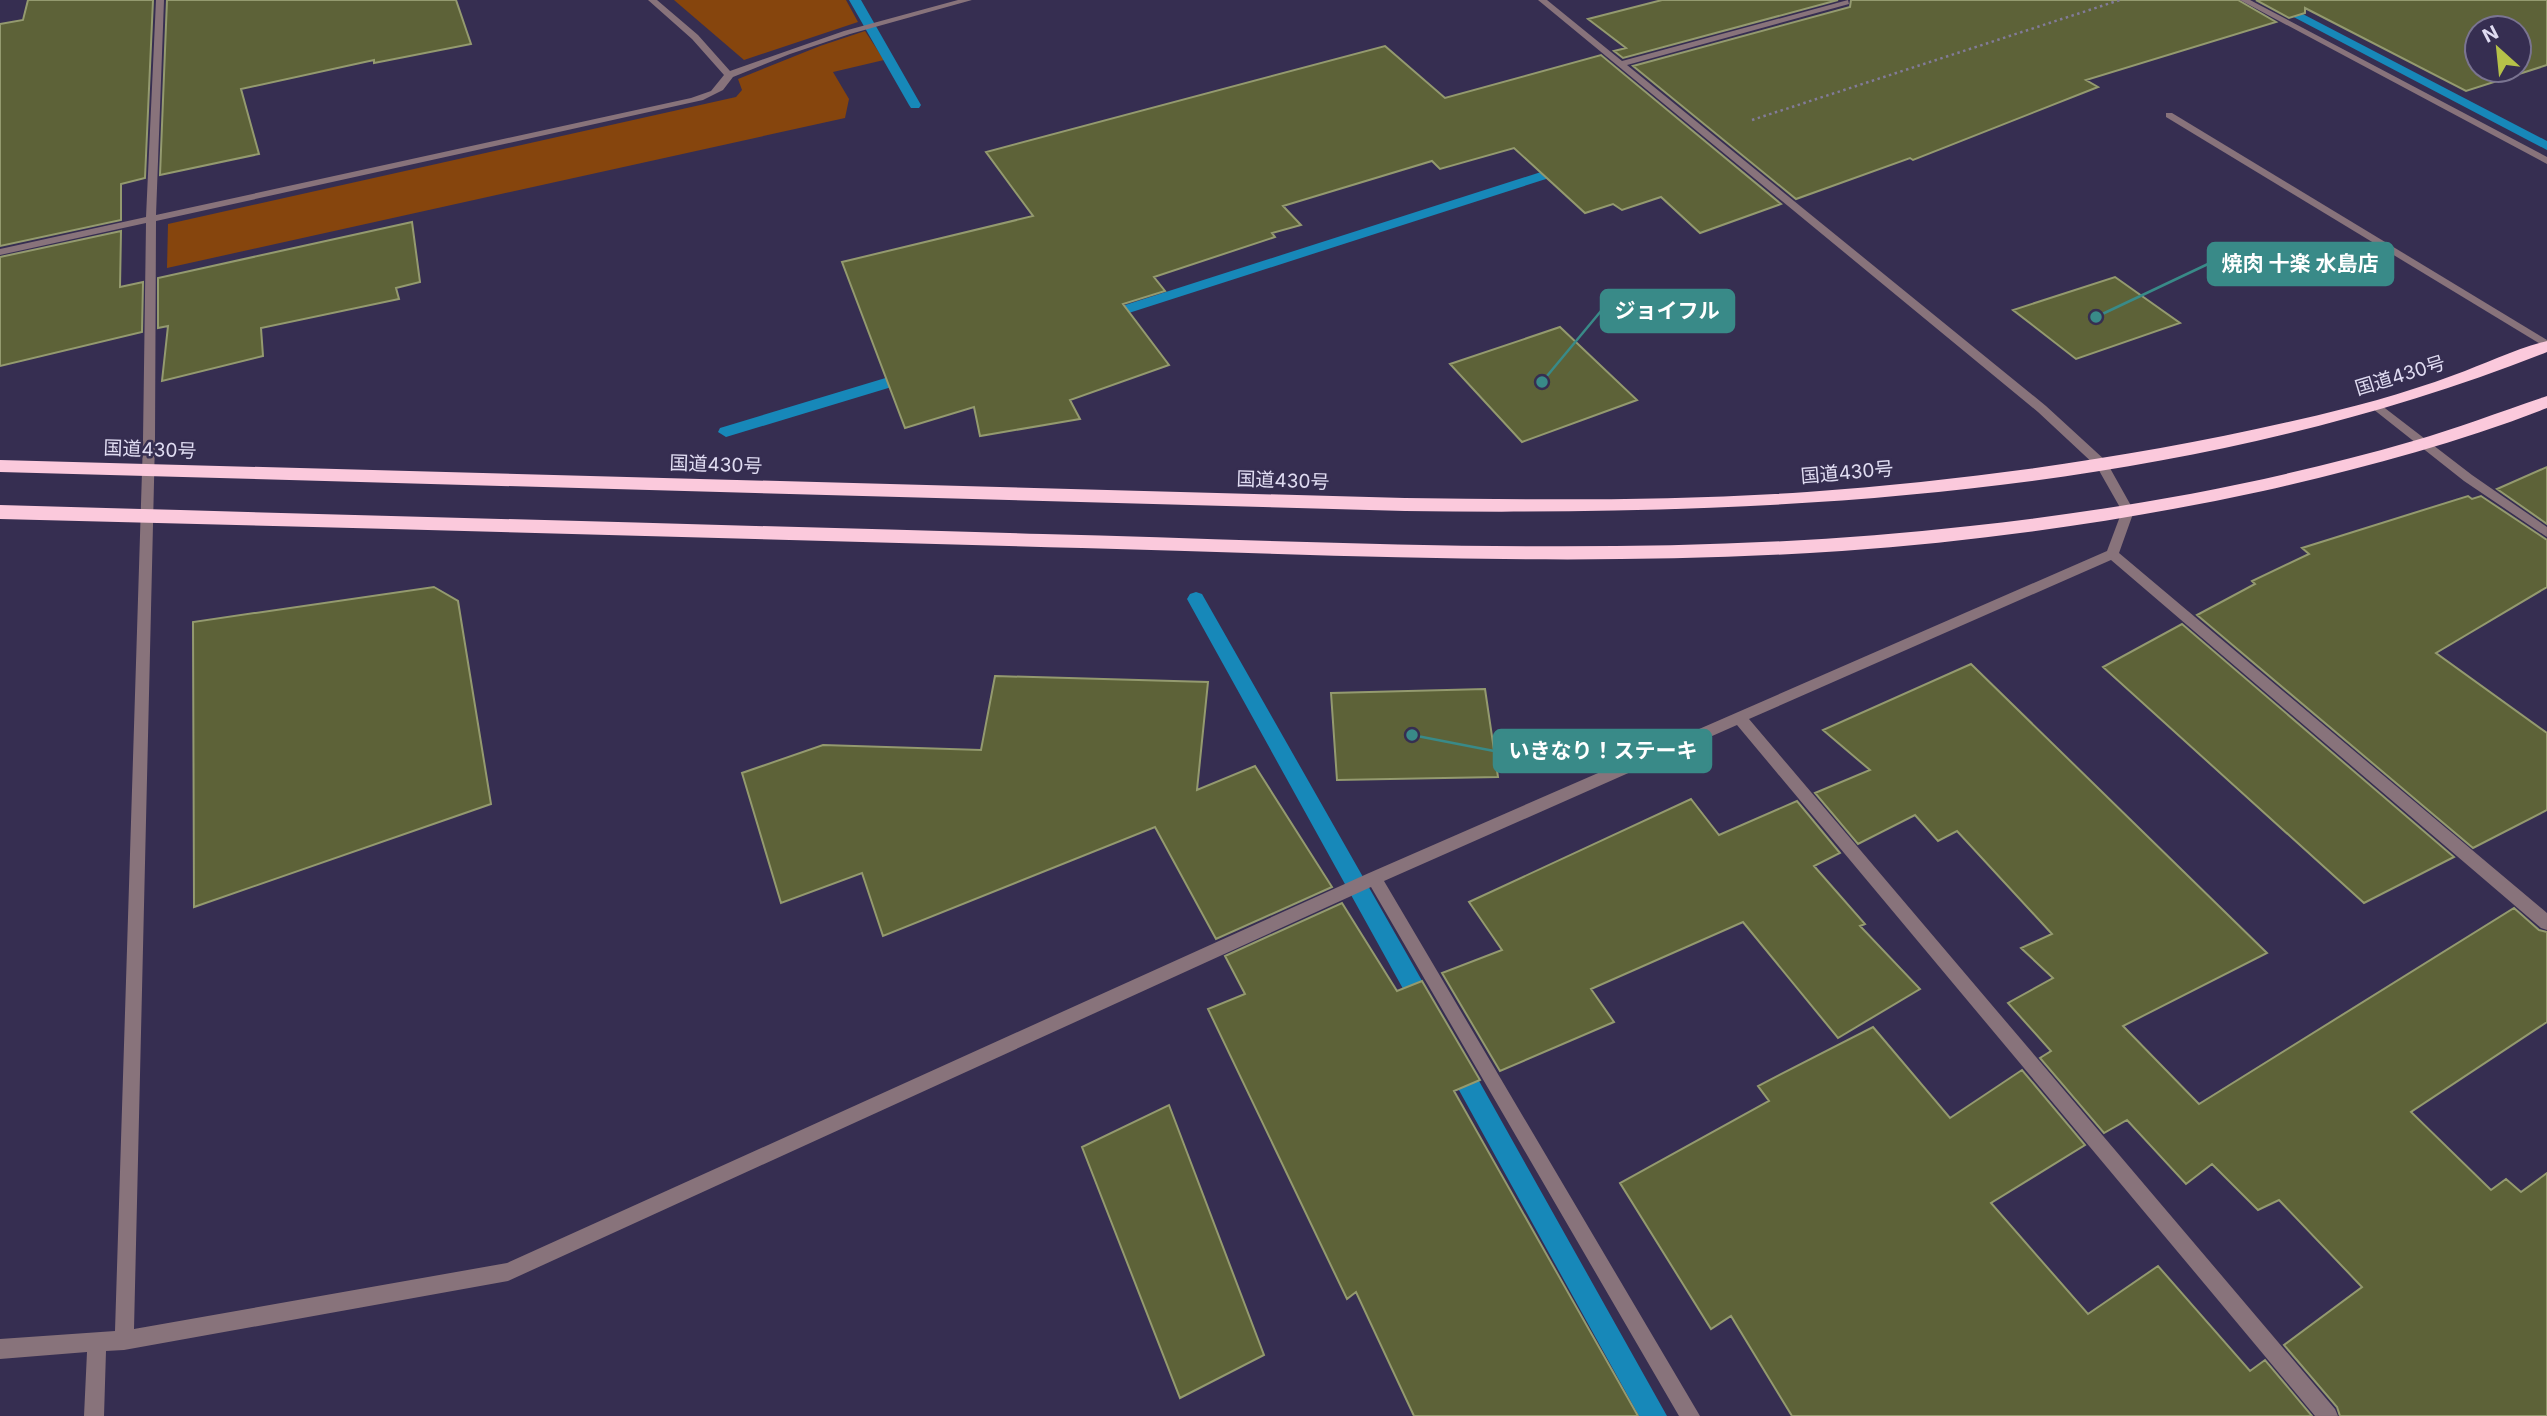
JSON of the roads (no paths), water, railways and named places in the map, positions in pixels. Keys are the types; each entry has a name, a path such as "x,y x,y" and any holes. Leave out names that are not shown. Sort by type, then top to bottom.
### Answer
{"highway":[{"name":"国道430号","path":"0,466 1389,504 1625,505 1756,501 1870,492 2102,464 2244,438 2376,406 2469,377 2547,346"},
{"path":"0,512 1390,550 1619,552 1776,548 2029,525 2232,492 2423,444 2547,402"}],"street":[{"path":"124,1340 160,0"},
{"path":"652,0 695,37 729,75"},
{"path":"0,252 711,95 724,88 729,75 860,27 968,0"},
{"path":"0,1349 124,1340 508,1272 1370,879 2112,554 2128,511 2102,464 2042,409 1542,0"},
{"path":"2244,0 2547,161"},
{"path":"1621,64 1846,2"},
{"path":"2169,115 2547,346"},
{"path":"2376,406 2423,444 2547,533"},
{"path":"2112,554 2547,923"},
{"path":"1739,718 2329,1416"},
{"path":"1370,879 1690,1416"},
{"path":"94,1416 97,1344"}],"waterway":[{"path":"855,0 915,105"},
{"path":"2267,0 2547,146"},
{"path":"1102,317 1566,168"},
{"path":"726,432 912,375"},
{"path":"1196,599 1425,1007"},
{"path":"1457,1064 1654,1416"}],"place":[{"name":"焼肉 十楽 水島店","path":"2096,317"},
{"name":"ジョイフル","path":"1542,382"},
{"name":"いきなり！ステーキ","path":"1412,735"}]}
